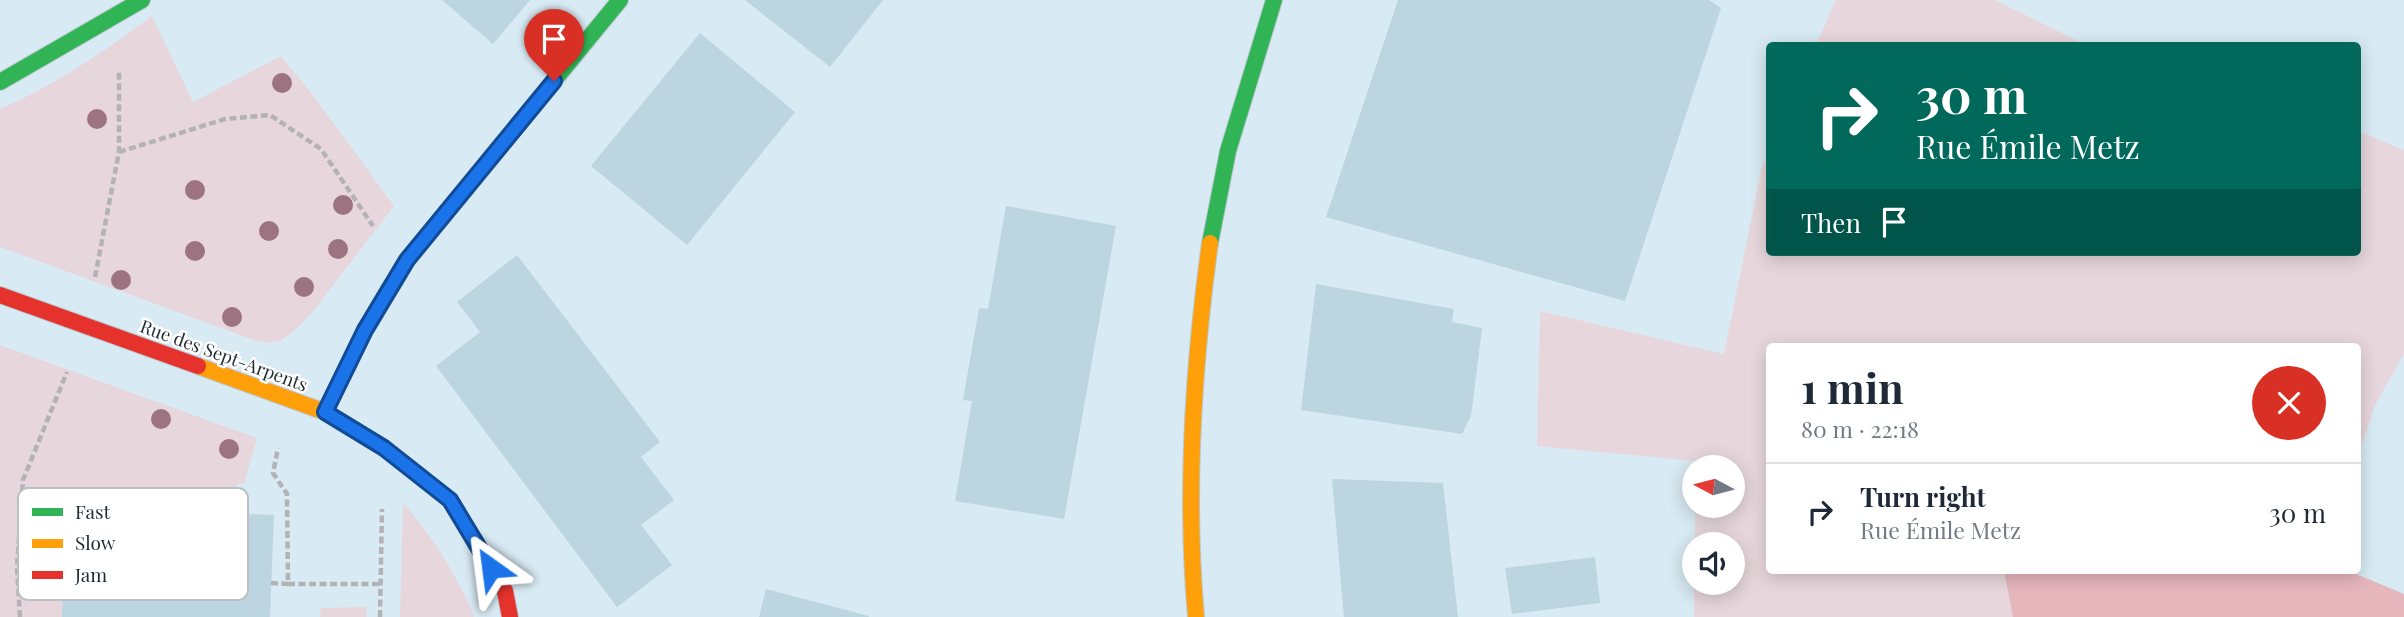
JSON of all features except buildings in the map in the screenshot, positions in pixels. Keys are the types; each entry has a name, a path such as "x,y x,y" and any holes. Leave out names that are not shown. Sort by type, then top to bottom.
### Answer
{"street":[{"path":"0,82 142,0"},
{"path":"325,412 365,330 407,260 620,0"},
{"path":"1196,617 1192,575 1192,433 1203,296 1223,175 1255,56 1274,0"},
{"name":"Rue des Sept-Arpents","path":"0,295 325,412 384,448 450,500 505,591 510,617"}],"path":[{"path":"119,152 225,119 270,115 321,149 376,229 407,260"},
{"path":"23,488 23,480 86,326 119,152 118,123"},
{"path":"279,440 273,473 287,494 288,584"},
{"path":"380,617 384,448"},
{"path":"271,583 381,584"}],"shaded area":[{"path":"1836,0 1995,0 2080,42 1817,42"},
{"path":"152,16 193,102 281,56 394,206 311,314 280,341 267,343 254,340 0,247 0,109 79,67"},
{"path":"2361,133 2404,150 2404,354 2375,405 2361,449 2361,343 1766,343 1766,574 2005,574 2013,617 1694,617 1694,595 1745,595 1745,532 1695,532 1695,518 1745,518 1745,455 1682,455 1682,460 1537,446 1540,311 1724,354 1766,157 1766,256 2361,256"},
{"path":"0,345 257,438 244,484 237,484 236,488 18,488 18,600 63,600 62,617 0,617"},
{"path":"403,504 423,527 443,557 474,617 400,617"},
{"path":"2005,574 2356,574 2404,594 2404,617 2013,617"},
{"path":"366,607 367,617 320,617 321,608"}],"traffic: fast":[{"path":"0,82 142,0"},
{"path":"325,412 365,330 407,260 620,0"},
{"path":"1210,243 1228,151 1274,0"}],"traffic: slow":[{"path":"1196,617 1191,524 1192,430 1210,243"},
{"path":"198,366 325,412 384,448 450,500 468,530"}],"traffic: jam":[{"path":"0,295 198,366"},
{"path":"468,530 505,591 510,617"}],"route":[{"path":"491,568 450,500 384,448 325,412 365,330 407,260 554,81"}]}
